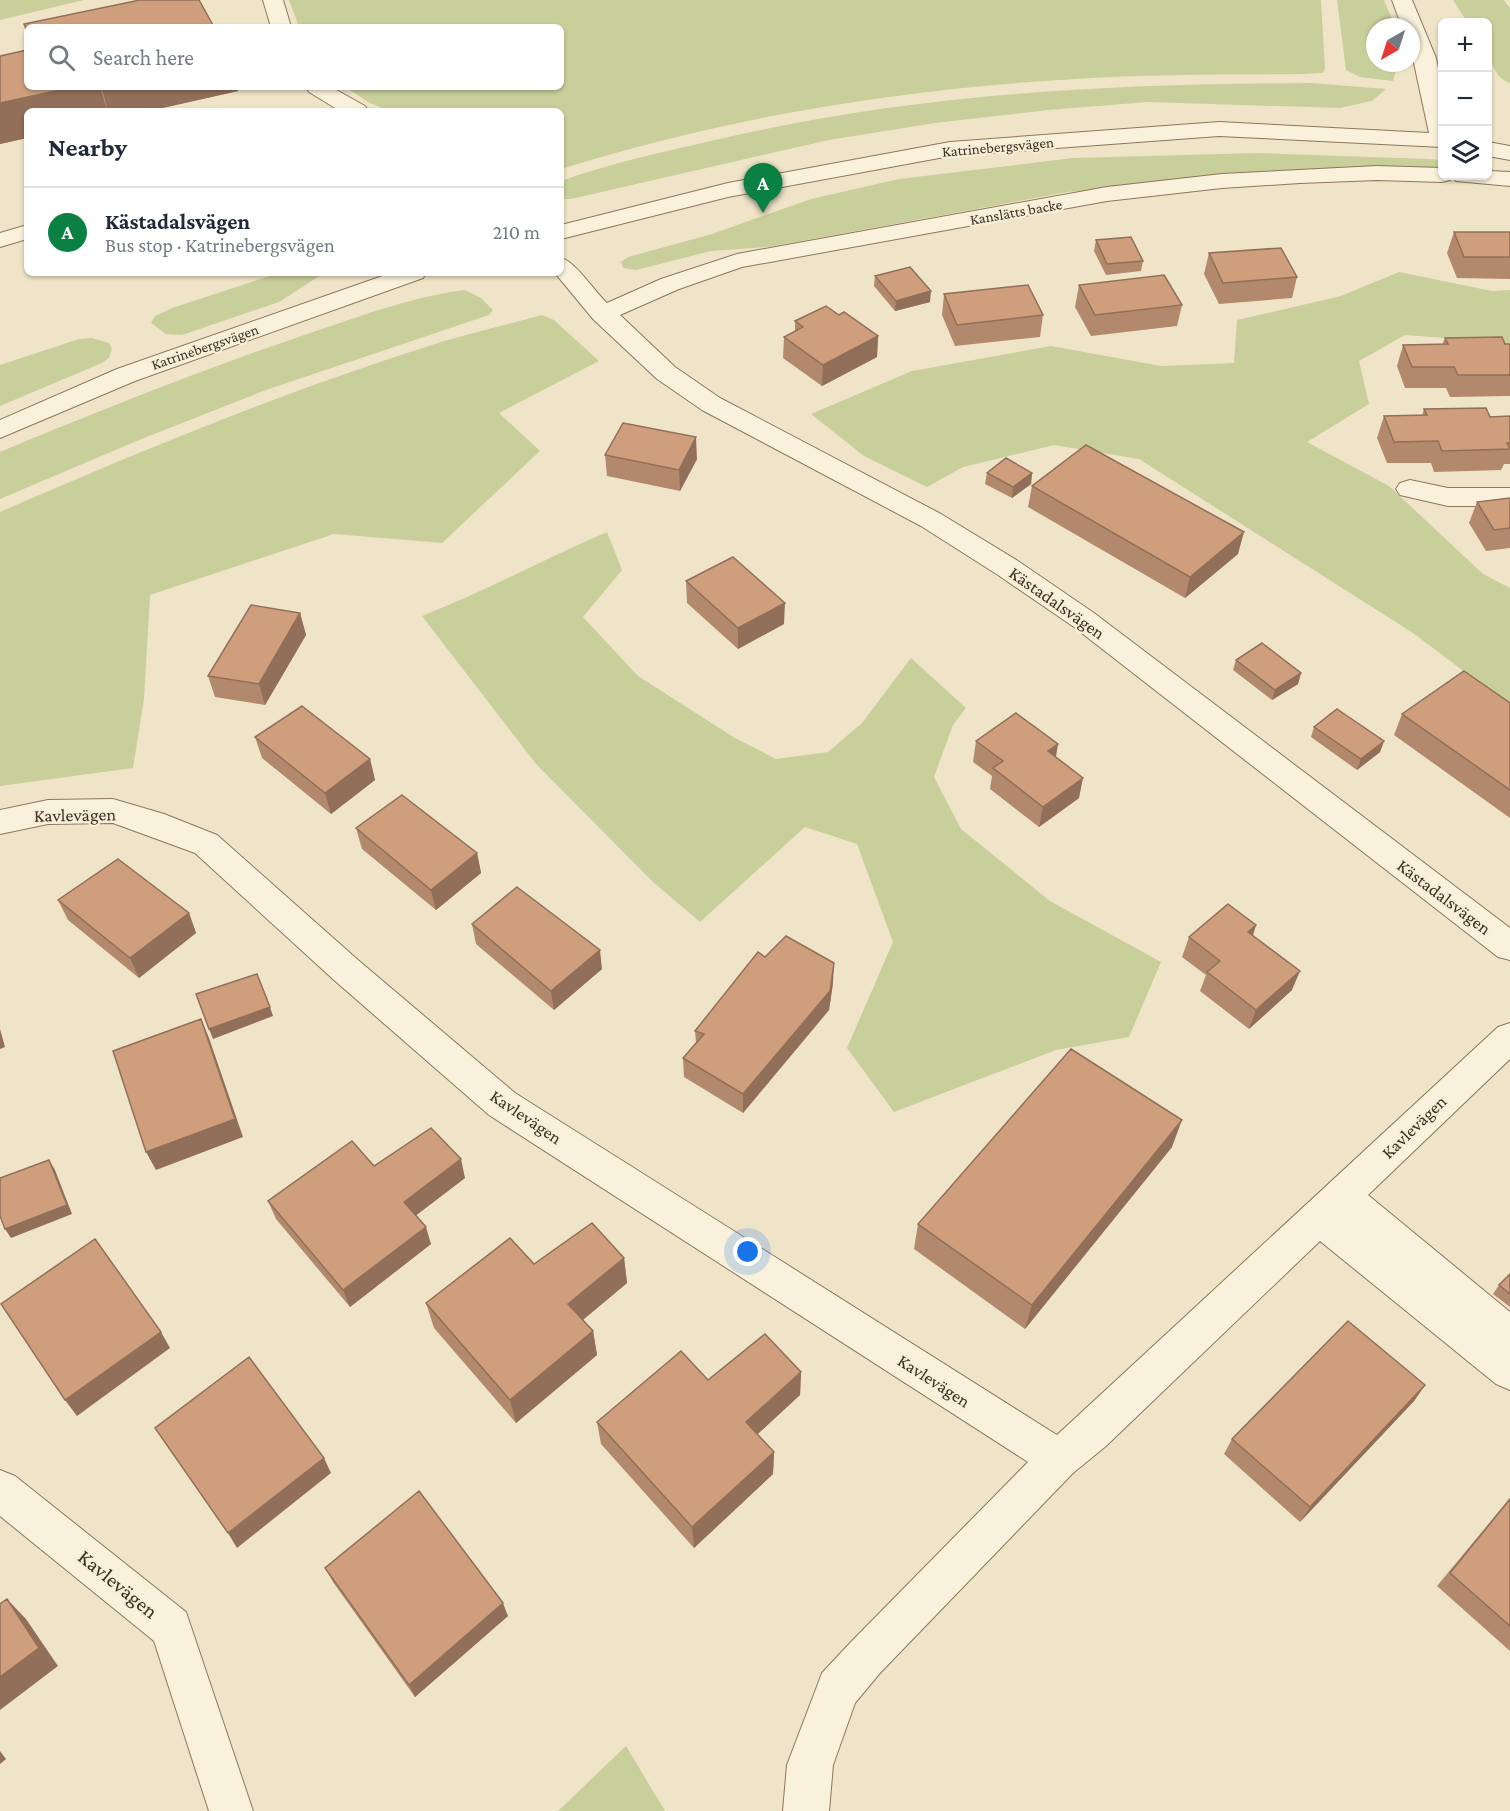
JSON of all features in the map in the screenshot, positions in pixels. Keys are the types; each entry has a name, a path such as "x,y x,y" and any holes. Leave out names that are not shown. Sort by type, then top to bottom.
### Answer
{"street":[{"path":"273,0 280,24"},
{"path":"1402,0 1425,58 1439,126"},
{"path":"321,90 351,108"},
{"name":"Katrinebergsvägen","path":"564,231 728,190 950,149 1219,129 1438,140"},
{"path":"1492,150 1510,153"},
{"name":"Kanslätts backe","path":"602,314 670,284 737,261 1107,194 1289,176 1377,173 1438,175"},
{"path":"1492,178 1510,179"},
{"path":"0,240 24,233"},
{"name":"Kästadalsvägen","path":"564,269 602,314 666,373 711,404 931,520 1074,614 1510,947"},
{"name":"Katrinebergsvägen","path":"0,430 126,375 406,276"},
{"path":"1410,489 1448,497 1510,497"},
{"name":"Kavlevägen","path":"0,822 48,812 113,811 153,823 206,844 346,970 502,1104 1059,1459"},
{"name":"Kavlevägen","path":"806,1811 810,1765 838,1689 865,1658 1059,1459 1092,1432 1510,1037"},
{"path":"1330,1207 1510,1336"},
{"path":"1330,1207 1510,1371"},
{"name":"Kavlevägen","path":"0,1490 171,1627 231,1809"}],"green space":[{"path":"0,0 84,0 0,20"},
{"path":"289,0 1321,0 1325,69 1323,73 1303,74 1160,75 1075,79 880,98 815,108 687,134 564,168 564,108 382,108 350,90 564,90 564,24 298,24"},
{"path":"1337,0 1384,0 1391,18 1366,18 1366,72 1396,72 1393,81 1360,77 1346,70"},
{"path":"1453,0 1504,0 1510,8 1510,83 1502,79 1492,63 1492,18 1464,18"},
{"path":"1311,83 1386,89 1372,101 1340,108 1148,102 935,123 829,140 564,199 564,180 599,169 715,140 864,111 1011,94"},
{"path":"1258,153 1438,160 1438,168 1390,166 1290,171 1068,192 769,247 711,251 636,270 623,268 621,262 628,257 712,234 811,199 899,179 1073,158"},
{"path":"1399,272 1492,291 1510,290 1510,343 1405,335 1359,361 1369,404 1307,442 1389,486 1483,574 1510,588 1510,706 1413,633 1139,459 1054,445 963,467 927,487 864,456 811,414 912,371 1051,346 1161,366 1234,363 1237,320 1341,296"},
{"path":"270,276 319,276 279,302 182,335 166,334 151,323 155,316 172,308"},
{"path":"465,290 481,298 493,310 489,315 266,390 139,440 0,499 0,452 157,389 276,345 390,307"},
{"path":"542,315 554,320 599,361 499,413 540,451 442,543 334,534 150,595 144,699 133,768 0,786 0,512 163,443 329,380 441,342"},
{"path":"92,338 109,343 112,348 109,358 0,406 0,365 79,339"},
{"path":"607,532 622,570 583,617 638,676 735,738 776,759 828,752 862,723 911,658 966,708 953,725 934,777 961,829 1050,901 1161,962 1129,1037 1056,1050 894,1112 847,1048 893,942 857,844 805,827 700,922 653,882 536,764 422,616"},
{"path":"626,1746 665,1811 558,1811"}],"building":[{"path":"140,0 199,0 212,24 24,24"},
{"path":"24,51 24,90 60,90 0,103 0,56"},
{"path":"1454,232 1510,232 1510,257 1464,257"},
{"path":"1131,237 1143,261 1107,264 1096,240"},
{"path":"1281,248 1297,277 1223,283 1209,253"},
{"path":"910,267 931,291 896,301 875,276"},
{"path":"1164,275 1182,305 1095,315 1079,285"},
{"path":"1028,285 1043,315 957,325 944,294"},
{"path":"826,306 839,315 844,312 878,336 823,365 784,337 803,327 795,321"},
{"path":"1502,337 1505,344 1510,344 1510,375 1458,375 1454,367 1412,367 1403,345 1448,344 1445,338"},
{"path":"1486,408 1490,417 1510,416 1510,443 1507,443 1510,449 1442,451 1438,441 1394,442 1384,416 1427,415 1424,409"},
{"path":"623,423 696,437 679,470 605,455"},
{"path":"1086,445 1244,532 1190,577 1032,486"},
{"path":"1006,458 1032,473 1013,487 987,473"},
{"path":"1510,498 1510,528 1494,530 1477,502"},
{"path":"733,557 785,603 738,628 686,581"},
{"path":"251,605 300,613 259,684 208,676"},
{"path":"1262,643 1301,673 1275,690 1236,660"},
{"path":"1464,671 1510,703 1510,790 1402,714"},
{"path":"302,706 370,759 325,793 255,737"},
{"path":"1337,709 1384,741 1361,759 1314,727"},
{"path":"1016,713 1058,744 1048,751 1083,778 1043,807 993,768 1003,761 976,741"},
{"path":"402,795 477,853 431,890 356,828"},
{"path":"118,859 189,913 130,958 58,900"},
{"path":"517,887 600,950 551,991 472,924"},
{"path":"1228,904 1256,925 1248,932 1300,971 1256,1010 1207,972 1220,961 1189,937"},
{"path":"786,936 834,963 830,991 743,1094 683,1058 704,1034 695,1031 758,952 765,957"},
{"path":"257,974 270,1007 209,1029 196,994"},
{"path":"201,1019 235,1119 146,1152 113,1051"},
{"path":"1071,1049 1182,1120 1032,1305 918,1224"},
{"path":"431,1128 461,1159 404,1202 426,1227 343,1290 268,1201 352,1141 374,1166"},
{"path":"49,1160 67,1205 5,1229 0,1216 0,1178"},
{"path":"592,1223 624,1258 568,1304 593,1331 510,1400 426,1303 510,1238 534,1264"},
{"path":"95,1239 161,1332 65,1400 1,1304"},
{"path":"1510,1274 1510,1294 1499,1285"},
{"path":"1348,1321 1425,1385 1310,1507 1232,1439"},
{"path":"765,1334 801,1372 746,1422 774,1452 692,1527 597,1422 681,1351 708,1380"},
{"path":"249,1357 324,1458 228,1533 155,1428"},
{"path":"419,1491 503,1603 409,1685 325,1568"},
{"path":"1510,1499 1510,1626 1450,1573"},
{"path":"7,1599 39,1648 0,1677 0,1604"}],"place":[{"name":"Kästadalsvägen","path":"763,213"}]}
